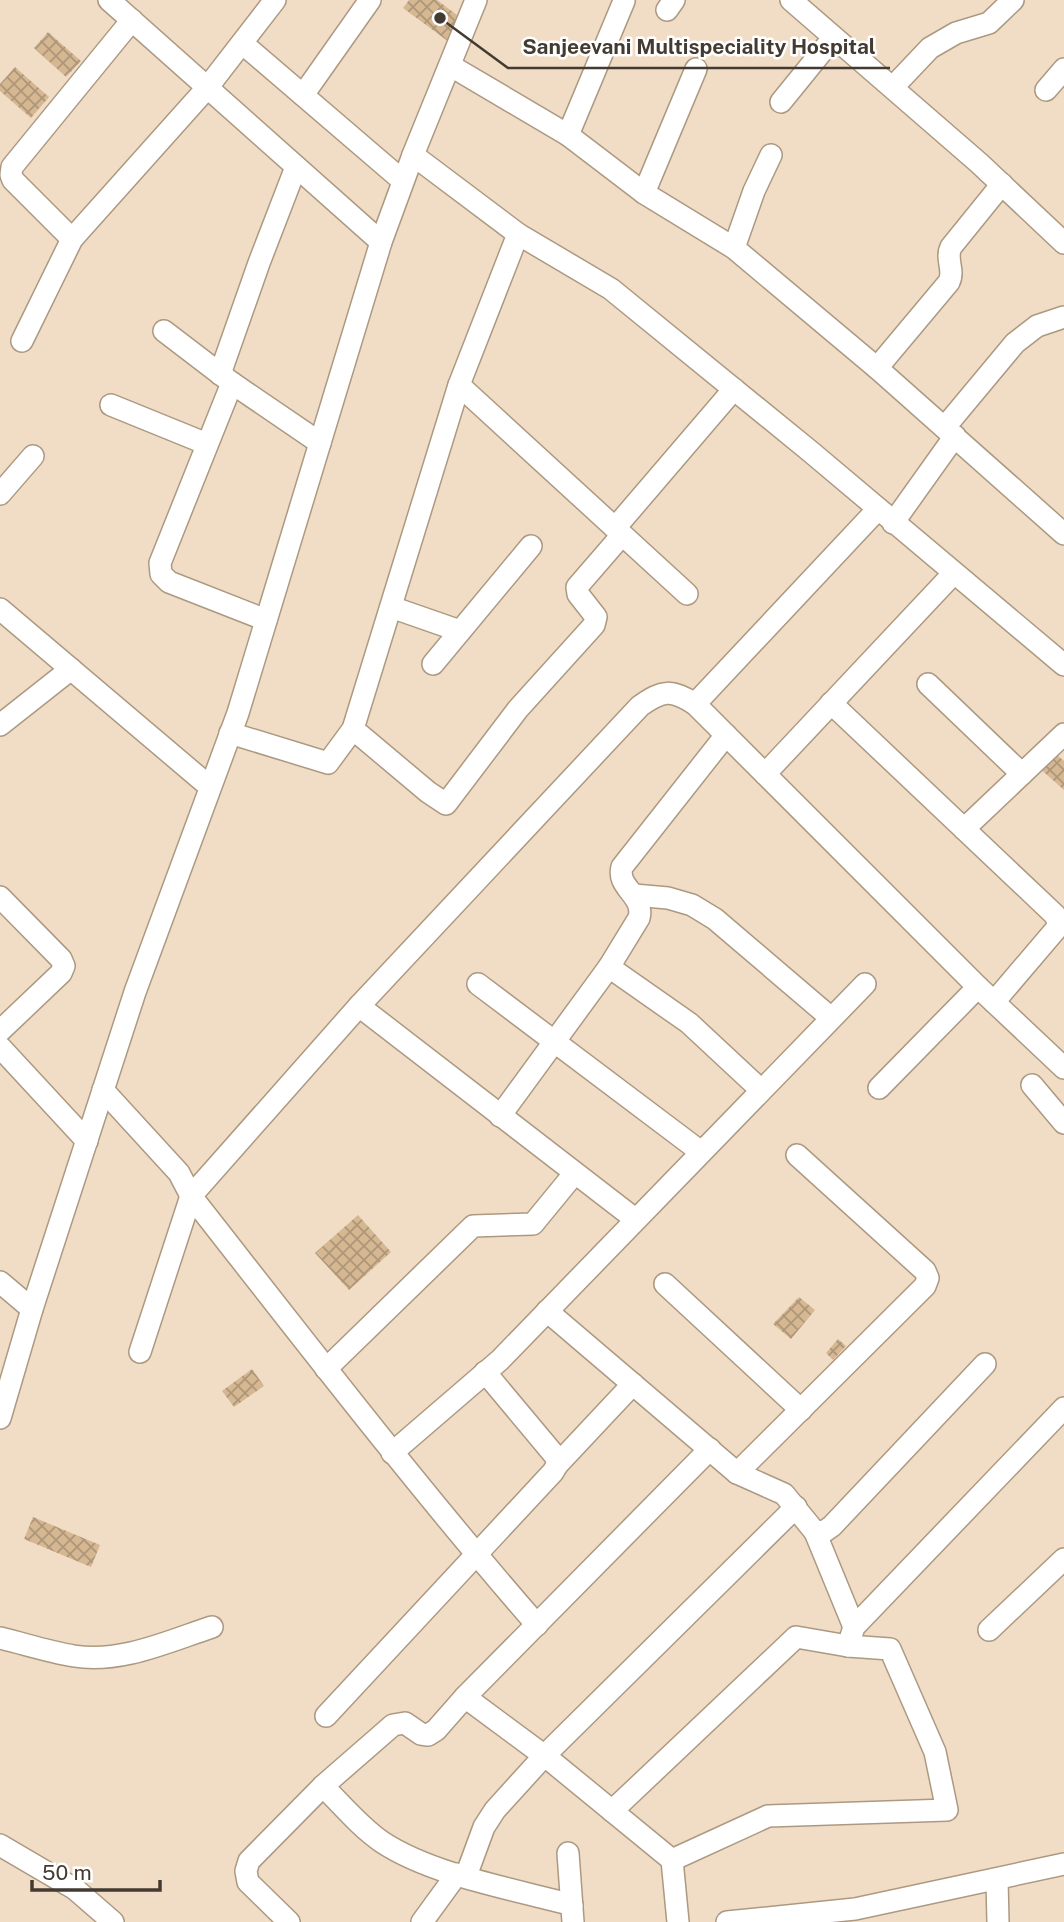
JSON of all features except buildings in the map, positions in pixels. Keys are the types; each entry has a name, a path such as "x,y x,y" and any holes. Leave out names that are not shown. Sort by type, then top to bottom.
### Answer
{"street":[{"path":"110,0 381,242"},
{"path":"22,341 72,239 207,88 275,0"},
{"path":"303,95 370,0"},
{"path":"0,1418 32,1309 135,992 230,733 381,242 476,0"},
{"path":"791,0 1002,184 1064,243"},
{"path":"893,87 936,44 956,33 989,23 1013,0"},
{"path":"568,135 624,1"},
{"path":"72,239 13,180 12,167 132,20"},
{"path":"781,102 834,38"},
{"path":"242,43 404,181"},
{"path":"451,66 568,135 644,193 734,248 877,368 1064,534"},
{"path":"644,193 696,69"},
{"path":"1046,90 1064,69"},
{"path":"413,155 518,234 611,289 1064,665"},
{"path":"734,248 754,191 771,155"},
{"path":"266,620 169,582 162,574 160,562 207,444 259,262 296,167"},
{"path":"877,368 949,282 952,276 948,253 951,247 1002,184"},
{"path":"230,733 328,763 352,729 459,385 518,234"},
{"path":"695,704 886,516 1015,343 1037,326 1064,317"},
{"path":"164,331 226,379 320,443"},
{"path":"459,385 687,594"},
{"path":"352,729 454,811 519,709 594,625 596,617 578,594 577,587 734,389"},
{"path":"111,405 207,444"},
{"path":"0,494 33,456"},
{"path":"433,664 531,546"},
{"path":"765,774 953,574"},
{"path":"391,607 460,631"},
{"path":"0,609 211,788"},
{"path":"0,725 71,669"},
{"path":"928,684 1022,774"},
{"path":"139,1352 191,1196 359,1006 640,706 657,694 680,695 695,704 978,987 1064,1068"},
{"path":"831,703 1055,915 1058,922 1056,928 994,1002"},
{"path":"964,829 1064,734"},
{"path":"500,1116 610,967 639,918 641,910 634,895 624,884 620,874 622,867 726,735"},
{"path":"634,895 668,898 692,905 715,919 831,1018"},
{"path":"0,897 61,959 64,966 0,1031"},
{"path":"610,967 689,1023 761,1090"},
{"path":"478,984 701,1152"},
{"path":"392,1453 485,1372 547,1311 865,984"},
{"path":"879,1088 978,987"},
{"path":"359,1006 635,1219"},
{"path":"2,1050 87,1141"},
{"path":"0,1074 2,1050"},
{"path":"1032,1085 1064,1123"},
{"path":"103,1090 179,1173 191,1196 392,1453 537,1625"},
{"path":"737,1473 925,1286 928,1279 925,1271 797,1154"},
{"path":"326,1369 473,1226 533,1224 574,1174"},
{"path":"0,1282 32,1309"},
{"path":"666,1284 801,1409"},
{"path":"547,1311 737,1473 784,1494 815,1532 851,1636"},
{"path":"815,1532 825,1531 832,1526 985,1364"},
{"path":"485,1372 556,1457 557,1465"},
{"path":"326,1716 633,1384"},
{"path":"851,1636 1064,1408"},
{"path":"289,1922 248,1882 246,1871 249,1861 323,1786 393,1725 405,1723 421,1734 428,1735 436,1730 465,1697 710,1449"},
{"path":"422,1922 462,1875 489,1818 544,1756 796,1507"},
{"path":"989,1630 1064,1559"},
{"path":"0,1638 76,1657 99,1657 130,1653 212,1627"},
{"path":"612,1811 796,1637 851,1636 890,1649 935,1752 947,1810 768,1816 672,1860"},
{"path":"465,1697 544,1756 672,1860 678,1922"},
{"path":"323,1786 365,1829 402,1853 572,1914 568,1853"},
{"path":"0,1845 75,1889 113,1922"},
{"path":"727,1922 855,1909 1064,1864"},
{"path":"997,1880 998,1922"}],"place":[{"name":"Sanjeevani Multispeciality Hospital","path":"440,18"}]}
